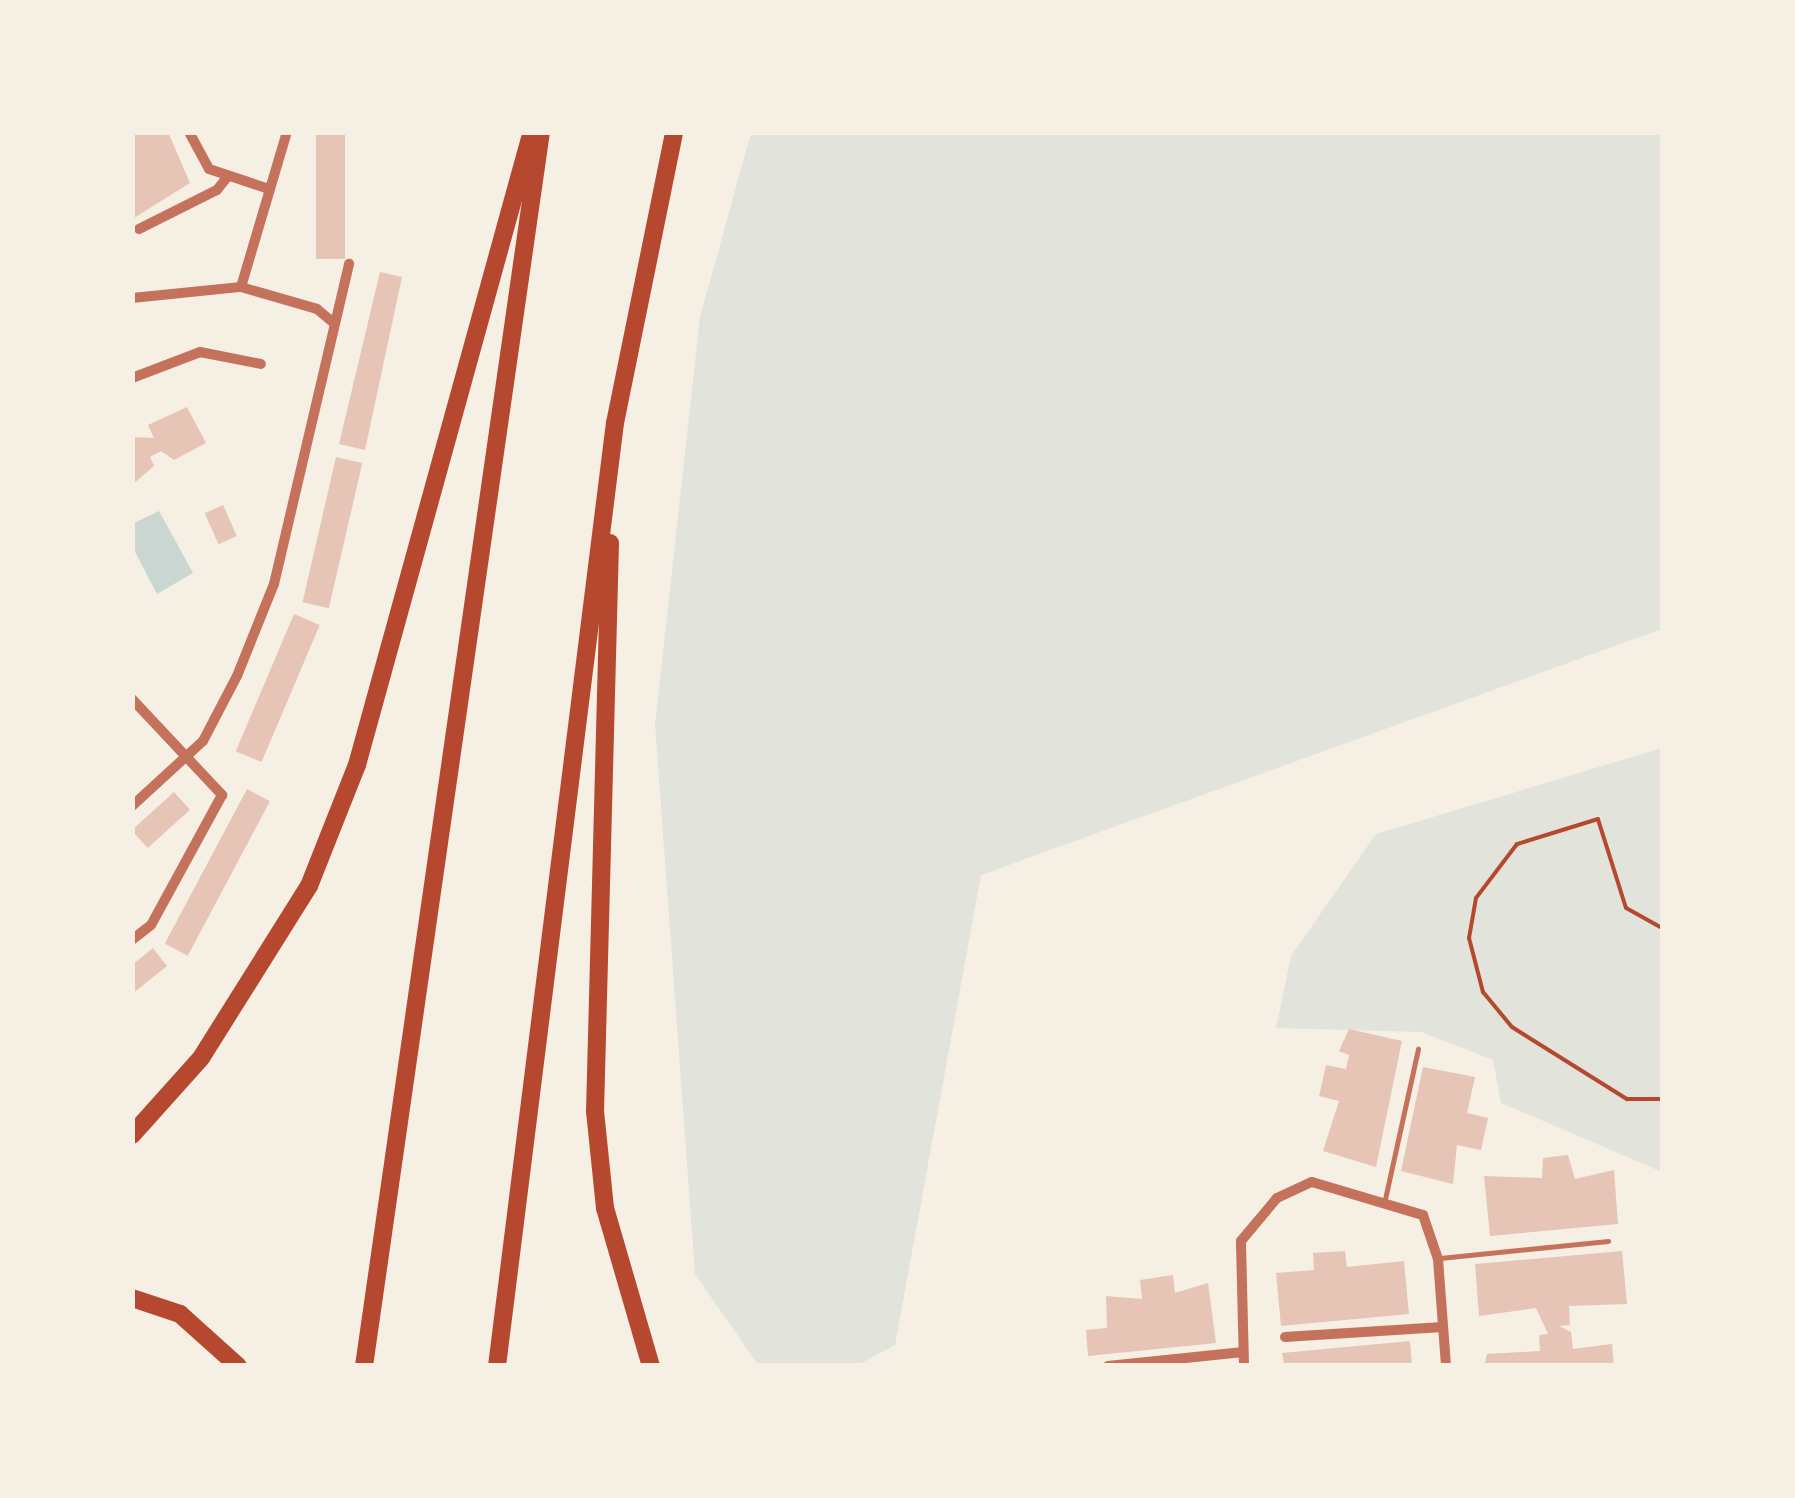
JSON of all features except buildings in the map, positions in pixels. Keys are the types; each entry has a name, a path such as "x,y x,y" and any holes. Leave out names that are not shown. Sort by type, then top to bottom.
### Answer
{"highway":[{"path":"132,1135 201,1058 309,886 357,765 532,132"},
{"path":"364,1366 541,132"},
{"path":"497,1366 615,423 674,132"},
{"path":"615,423 595,1111 605,1208 650,1366"},
{"path":"132,1298 180,1314 238,1366"}],"street":[{"path":"189,132 209,169 269,188"},
{"path":"241,287 286,132"},
{"path":"139,229 217,190 228,176"},
{"path":"132,806 188,758 237,676 274,584 350,264"},
{"path":"132,298 241,287 317,309 335,324"},
{"path":"132,378 200,352 261,364"},
{"path":"132,699 222,795 151,926 132,940"},
{"path":"1244,1366 1241,1241 1277,1198 1312,1182 1385,1199 1423,1214 1438,1258 1446,1366"},
{"path":"1285,1337 1443,1327"},
{"path":"1108,1366 1243,1352"}],"lane":[{"path":"1385,1199 1418,1048"},
{"path":"1438,1258 1608,1240"}],"path":[{"path":"1662,928 1626,908 1598,819 1517,844 1476,898 1469,938 1482,992 1512,1027 1628,1100 1662,1099"}],"shaded area":[{"path":"751,133 1662,133 1662,629 981,875 895,1345 858,1365 758,1365 695,1274 655,724 700,317"},
{"path":"159,511 193,573 157,594 133,548 132,524"},
{"path":"1662,748 1662,1172 1501,1103 1493,1060 1421,1032 1276,1028 1291,956 1376,834"}]}
